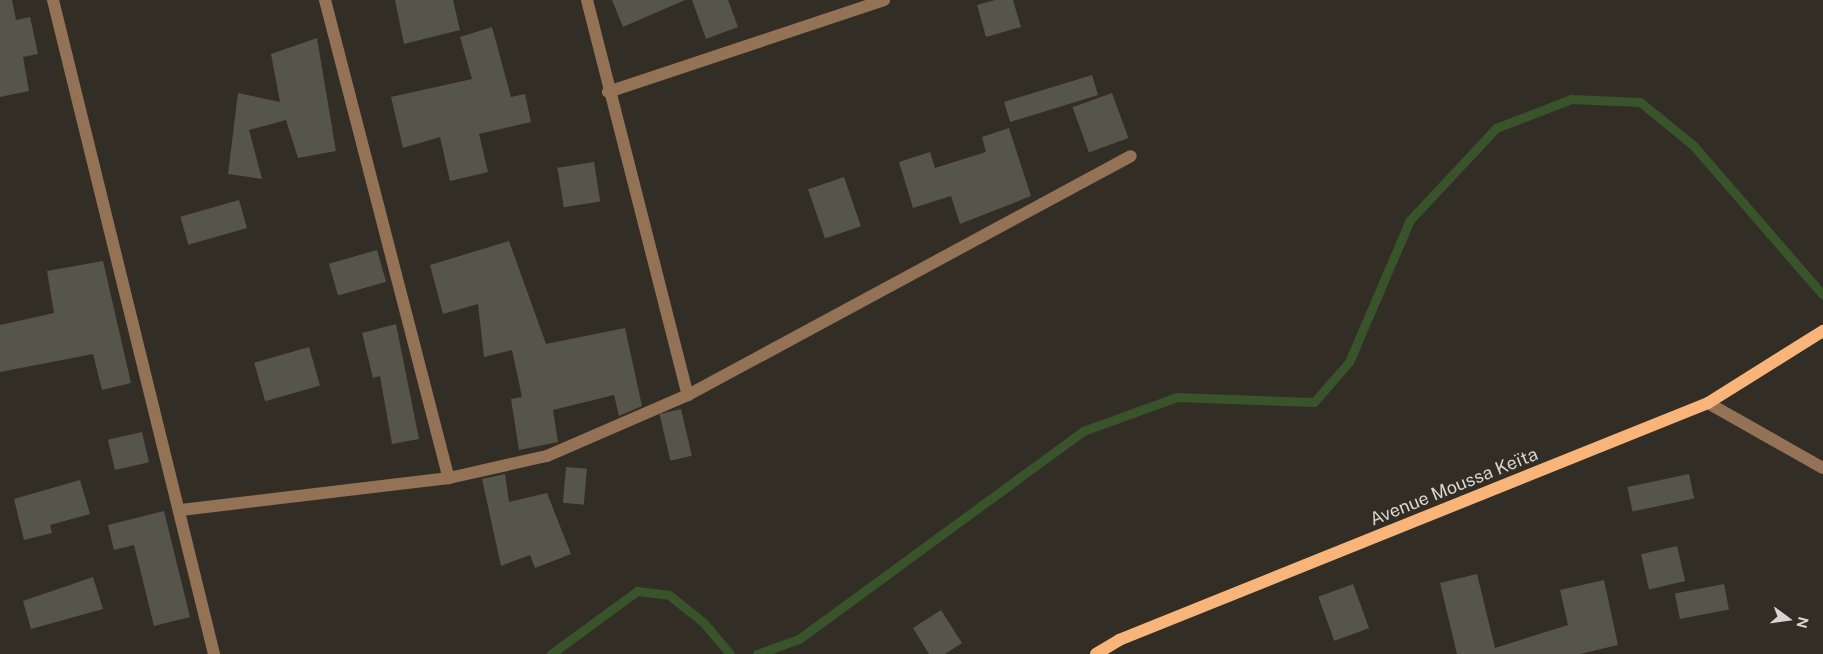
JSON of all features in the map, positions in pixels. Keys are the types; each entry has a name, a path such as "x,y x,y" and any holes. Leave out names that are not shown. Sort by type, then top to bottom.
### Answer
{"main road":[{"name":"Avenue Moussa Keïta","path":"1096,654 1119,640 1708,403 1819,333"}],"street":[{"path":"53,0 181,510 214,654"},
{"path":"325,0 448,478"},
{"path":"587,0 608,92 688,395"},
{"path":"608,92 884,0"},
{"path":"181,510 448,478 546,456 688,395 1131,156"},
{"path":"1708,403 1823,468"}],"building":[{"path":"0,0 12,0 16,20 30,17 38,54 23,57 29,91 0,97"},
{"path":"395,0 453,0 460,30 404,44"},
{"path":"612,0 685,0 623,27"},
{"path":"692,0 728,0 738,27 706,39"},
{"path":"995,0 1013,0 1021,27 986,37 977,5"},
{"path":"492,27 511,97 525,94 531,122 479,134 488,172 450,181 440,137 403,148 391,97 472,79 460,37"},
{"path":"317,38 336,151 298,158 286,120 249,130 262,179 228,174 238,93 280,102 271,54"},
{"path":"1092,75 1098,95 1010,122 1004,102"},
{"path":"1112,93 1128,138 1089,152 1073,107"},
{"path":"1009,128 1031,196 960,224 951,196 913,208 899,162 930,152 935,168 986,152 982,137"},
{"path":"594,162 600,202 564,207 557,168"},
{"path":"844,177 861,226 825,239 808,189"},
{"path":"239,200 247,228 188,245 180,217"},
{"path":"509,241 546,344 625,328 642,406 619,416 614,395 553,410 558,442 519,450 511,399 522,397 512,350 484,357 478,304 443,314 430,265"},
{"path":"377,250 386,282 338,296 329,264"},
{"path":"103,261 131,383 102,390 93,354 0,372 0,325 54,313 47,271"},
{"path":"396,324 419,439 392,444 380,376 373,378 362,333"},
{"path":"309,347 320,385 265,401 254,363"},
{"path":"681,409 692,456 670,461 660,414"},
{"path":"142,432 149,462 115,470 108,440"},
{"path":"566,467 587,469 584,505 563,503"},
{"path":"505,474 509,502 547,493 571,554 535,568 530,555 501,566 482,479"},
{"path":"1689,474 1694,498 1633,512 1627,487"},
{"path":"80,480 90,514 50,525 52,533 24,540 14,499"},
{"path":"164,511 190,617 154,626 134,545 114,550 108,525"},
{"path":"1677,546 1685,581 1649,589 1641,554"},
{"path":"1477,574 1495,648 1568,625 1560,590 1604,580 1618,645 1580,654 1457,654 1440,583"},
{"path":"93,577 103,609 31,629 23,601"},
{"path":"1353,584 1369,628 1334,641 1318,597"},
{"path":"1724,584 1729,610 1680,619 1675,594"},
{"path":"941,610 962,643 945,654 929,654 913,628"}],"waterway":[{"path":"757,654 799,639 1083,431 1177,397 1314,402 1349,362 1410,220 1496,128 1571,99 1640,102 1693,145 1823,295"},
{"path":"551,654 637,591 669,595 703,622 730,654"}]}
